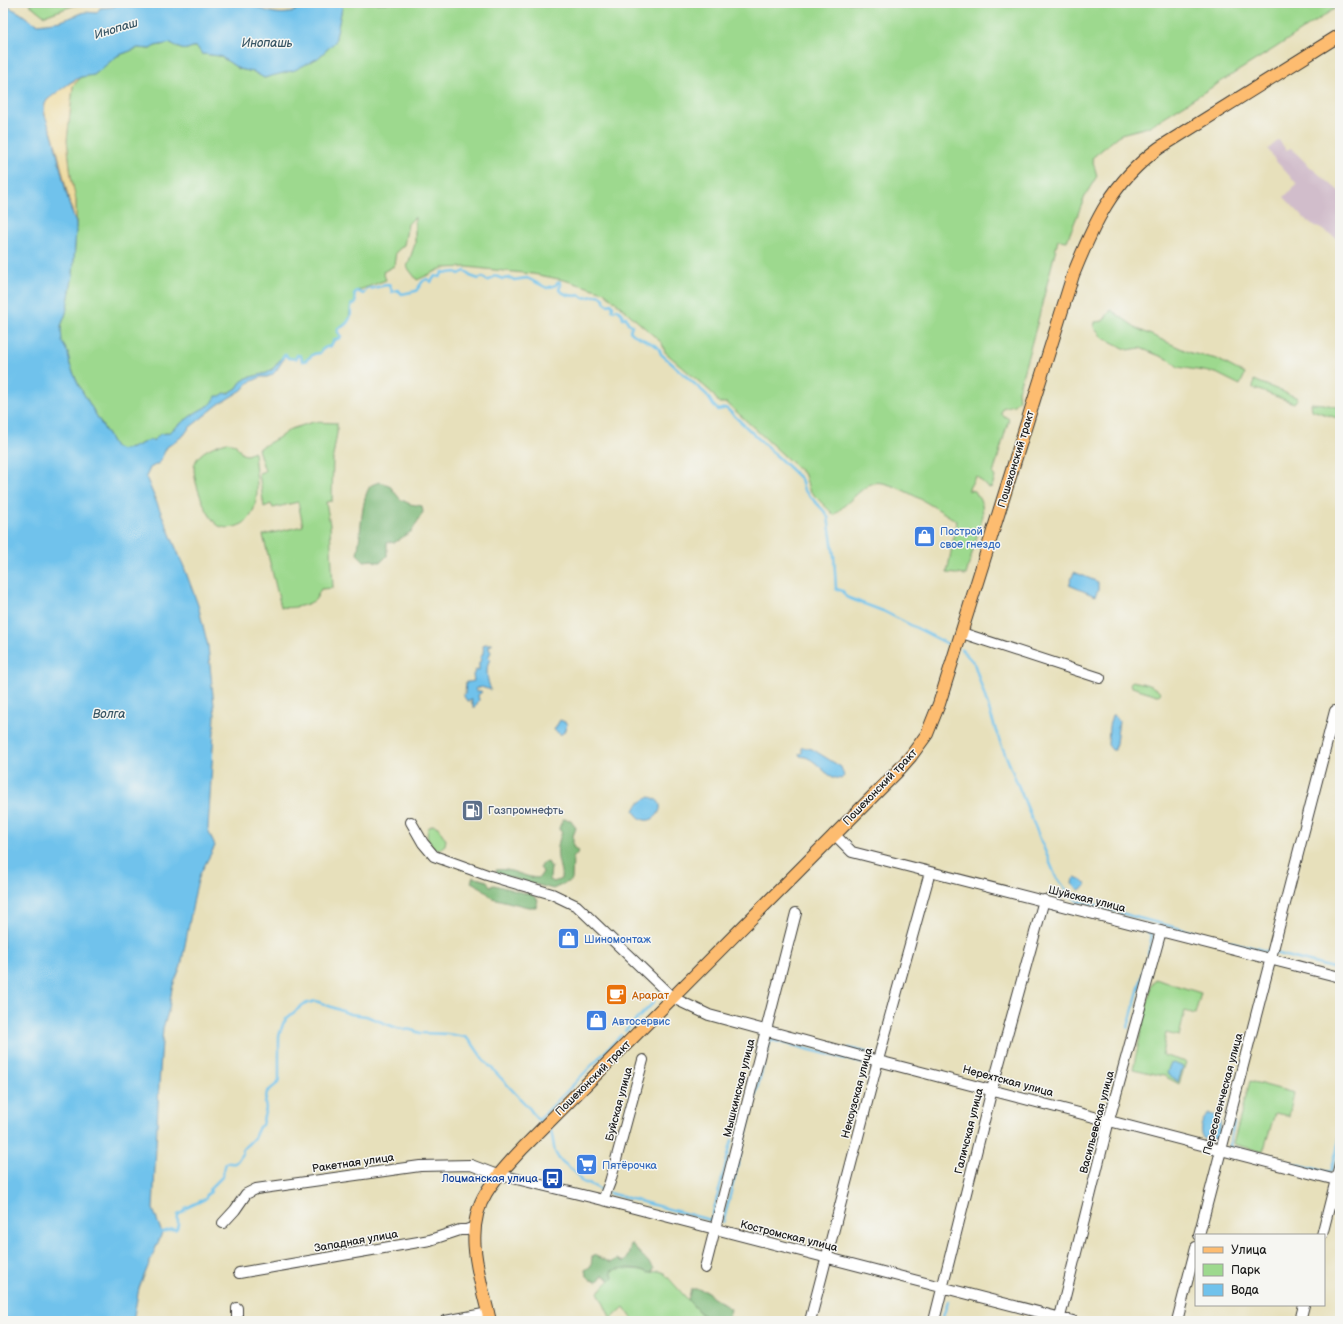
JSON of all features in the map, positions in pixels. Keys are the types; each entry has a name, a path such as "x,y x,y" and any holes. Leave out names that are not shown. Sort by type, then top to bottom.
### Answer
{"main road":[{"name":"Пошехонский тракт","path":"489,1317 477,1260 474,1227 481,1203 500,1174 834,834 896,773 927,734 939,704 962,633 1073,275 1093,228 1105,206 1125,178 1145,158 1340,35"}],"street":[{"path":"962,633 1100,678"},
{"name":"Переселенческая улица","path":"1199,1234 1335,711"},
{"name":"Нерехтская улица","path":"410,822 425,846 434,856 487,875 552,894 577,906 673,998 709,1015 1338,1181"},
{"name":"Шуйская улица","path":"834,834 852,852 1161,931 1272,955 1340,977"},
{"name":"Некоузская улица","path":"810,1321 878,1060 930,872"},
{"name":"Галичская улица","path":"934,1321 992,1090 1044,900"},
{"name":"Мышкинская улица","path":"705,1268 796,913"},
{"name":"Васильевская улица","path":"1059,1319 1109,1120 1161,931"},
{"name":"Буйская улица","path":"603,1200 610,1182 643,1060"},
{"path":"1322,1234 1338,1181 1340,1164"},
{"name":"Ракетная улица","path":"223,1223 235,1210 246,1194 256,1189 431,1165 471,1165 500,1174"},
{"name":"Костромская улица","path":"500,1174 942,1287 1059,1319 1073,1321"},
{"name":"Западная улица","path":"239,1273 430,1240 474,1227"},
{"path":"1176,1321 1195,1251"},
{"path":"1300,1321 1304,1306"},
{"path":"236,1321 237,1308"},
{"path":"445,1321 489,1317"}],"shaded area":[{"path":"1279,140 1286,150 1291,148 1308,165 1340,192 1340,240 1307,221 1284,197 1297,184 1275,160 1268,149"}],"green space":[{"path":"28,3 81,3 44,16"},
{"path":"343,3 1340,3 1340,5 1275,48 1148,127 1121,134 1092,158 1097,176 1086,194 1067,241 1058,240 1037,324 1018,391 1019,400 1014,405 1002,408 1001,414 1009,419 993,474 995,477 992,487 989,488 976,476 968,490 975,491 982,504 983,515 966,575 947,573 957,521 903,490 881,483 873,483 869,485 834,515 809,490 805,475 727,403 719,403 711,392 665,352 662,343 604,292 564,280 533,274 467,267 443,268 417,280 407,267 415,244 415,217 408,224 404,245 396,252 394,266 383,272 386,280 357,291 354,294 356,303 352,304 348,322 338,329 341,336 334,341 331,346 324,348 320,353 314,354 305,361 302,361 301,356 297,356 296,359 288,358 286,355 283,356 273,369 267,373 247,378 241,382 237,388 227,394 225,393 168,433 160,434 154,440 147,441 132,448 121,450 115,447 79,386 70,365 68,353 62,343 61,336 61,326 66,313 73,274 76,231 76,200 71,177 67,140 73,86 81,77 94,75 117,56 138,48 150,49 155,46 171,43 183,49 197,47 202,54 220,56 239,69 254,72 265,78 318,58 335,42"},
{"path":"1111,310 1138,329 1191,353 1217,359 1245,374 1240,385 1216,373 1178,367 1170,360 1140,348 1128,350 1103,338 1094,328 1095,322 1103,321"},
{"path":"1254,380 1298,398 1294,403 1253,388"},
{"path":"1311,403 1324,404 1340,408 1340,419 1312,410"},
{"path":"313,422 337,423 337,433 333,456 332,501 326,502 330,525 333,588 321,589 315,600 308,604 285,608 281,607 263,535 303,526 298,502 273,508 271,504 264,507 259,473 265,471 258,449 291,429"},
{"path":"227,442 235,444 242,454 247,455 254,452 257,495 253,512 249,518 240,525 227,528 219,526 209,515 197,487 194,469 195,463 200,455 213,447"},
{"path":"379,482 389,485 400,499 410,504 422,506 423,512 412,531 394,543 387,543 387,556 381,562 372,560 364,561 357,554 364,501 370,487"},
{"path":"1132,681 1152,686 1161,694 1157,695 1132,687 1130,684"},
{"path":"563,819 571,820 576,828 573,836 573,847 579,851 573,858 572,880 553,889 497,874 496,870 501,869 533,878 539,878 543,872 540,867 542,863 548,862 551,867 550,880 554,882 561,879 558,851 562,832 559,828"},
{"path":"433,825 438,827 446,840 445,845 440,849 435,849 428,840 428,828"},
{"path":"473,877 487,881 490,886 494,885 532,895 538,900 536,907 528,907 492,898 482,888 471,882"},
{"path":"1155,979 1201,993 1195,1014 1185,1011 1179,1036 1166,1033 1162,1055 1186,1062 1179,1084 1164,1076 1133,1069 1151,987"},
{"path":"1250,1081 1294,1093 1289,1116 1275,1113 1263,1152 1233,1144"},
{"path":"631,1244 654,1268 653,1271 649,1273 630,1268 620,1269 611,1271 613,1277 610,1280 603,1275 598,1281 591,1280 586,1275 585,1270 591,1266 592,1257 595,1255 611,1263 617,1259 624,1262 627,1259"},
{"path":"618,1268 643,1270 649,1273 659,1271 664,1273 707,1321 634,1321 624,1307 611,1319 598,1292 613,1277 611,1271"},
{"path":"691,1289 699,1289 708,1292 712,1297 731,1309 728,1321 708,1321 688,1300"}],"sand":[{"path":"81,77 73,86 67,140 71,177 76,200 76,223 44,108 50,97"}],"water":[{"name":"Волга","path":"119,3 250,3 266,11 290,13 295,11 298,7 298,3 343,3 335,42 318,58 295,70 264,78 254,72 239,69 220,56 202,54 197,47 183,49 171,43 155,46 150,49 138,48 117,56 94,75 81,77 71,82 47,100 44,106 44,113 53,137 69,204 76,223 73,274 66,313 61,326 62,342 68,353 70,365 79,386 115,447 121,450 132,448 147,441 154,440 160,434 168,433 195,413 211,404 216,396 220,396 225,393 227,394 237,388 241,382 247,378 267,373 273,369 283,356 283,360 272,375 261,377 248,383 242,390 219,404 189,428 184,435 167,447 159,463 150,468 146,477 184,567 198,605 208,646 215,715 208,829 215,846 200,874 196,888 181,966 172,988 169,1009 163,1028 153,1209 162,1233 139,1288 133,1321 3,1321 3,4 38,24 61,21 85,12 97,13 100,8 113,7"},
{"path":"1074,572 1098,582 1098,590 1095,596 1069,585"},
{"path":"485,644 493,644 489,646 491,652 488,658 490,659 487,671 491,690 481,687 475,689 476,691 482,692 478,695 479,700 473,708 473,704 471,703 472,699 467,701 463,695 465,694 466,682 474,681 473,675 476,670 479,670 480,658 483,652 483,646"},
{"path":"1112,715 1114,715 1119,721 1115,750 1112,750 1108,745 1109,726"},
{"path":"560,720 567,724 562,734 554,730"},
{"path":"802,747 812,749 841,767 844,776 841,779 835,778 825,772 816,763 806,757 800,756 799,754 802,753"},
{"path":"650,797 657,800 660,805 660,811 657,816 646,820 640,818 634,811 640,802"},
{"path":"1075,877 1082,880 1086,886 1079,890 1072,884"},
{"path":"1174,1063 1183,1067 1178,1082 1167,1073 1170,1064"},
{"path":"1209,1114 1214,1115 1219,1120 1221,1127 1218,1139 1205,1140 1201,1134 1202,1123"}],"waterway":[{"path":"282,359 283,356 286,355 288,358 296,359 297,355 301,356 302,361 305,361 314,354 320,353 324,348 331,346 334,340 340,338 341,336 338,329 345,325 350,319 351,305 356,303 354,294 357,291 363,294 367,289 387,285 390,285 392,292 398,290 402,294 416,291 423,281 427,279 431,282 435,276 440,277 443,272 456,272 459,274 465,271 469,273 470,276 479,279 482,277 488,281 495,276 503,279 511,278 514,280 527,278 547,288 560,282 561,285 559,289 572,296 580,295 583,298 600,295 604,299 604,302 608,305 612,304 612,310 614,311 617,309 622,314 623,318 626,317 628,323 632,325 630,331 633,334 658,347 661,354 707,395 718,410 726,408 801,479 804,490 828,517 834,556 836,589 843,591 846,597 883,611 948,644"},
{"path":"961,649 974,663 997,734 1055,875 1069,894 1079,902 1084,901 1131,916 1270,952"},
{"path":"787,930 789,917"},
{"path":"1128,1027 1148,955 1152,935 1148,932"},
{"path":"1275,953 1340,970"},
{"path":"625,1031 654,1002 653,998"},
{"path":"160,1233 177,1229 178,1215 186,1208 205,1199 211,1191 209,1190 222,1177 226,1163 236,1162 243,1153 242,1150 254,1138 259,1127 262,1125 266,1108 265,1104 267,1092 278,1083 279,1036 283,1024 287,1018 304,1004 316,1001 350,1014 366,1016 397,1028 420,1033 447,1034 465,1037 472,1043 483,1059 540,1121"},
{"path":"539,1120 621,1035"},
{"path":"723,1223 765,1058 771,1040 870,1065"},
{"path":"849,1048 873,1054"},
{"path":"1234,1123 1230,1147 1327,1172 1331,1171 1340,1137"},
{"path":"551,1130 555,1152 559,1159 576,1173 581,1181 603,1191"},
{"path":"609,1193 710,1220 732,1140"},
{"path":"943,1317 948,1301"}],"place":[{"name":"Построй свое гнездо","path":"924,537"},
{"name":"Газпромнефть","path":"472,810"},
{"name":"Шиномонтаж","path":"568,939"},
{"name":"Арарат","path":"616,995"},
{"name":"Автосервис","path":"596,1021"},
{"name":"Пятёрочка","path":"587,1165"},
{"name":"Лоцманская улица","path":"553,1178"}],"water label":[{"name":"Инопаш","path":"116,29"},
{"name":"Инопашь","path":"267,43"}]}
